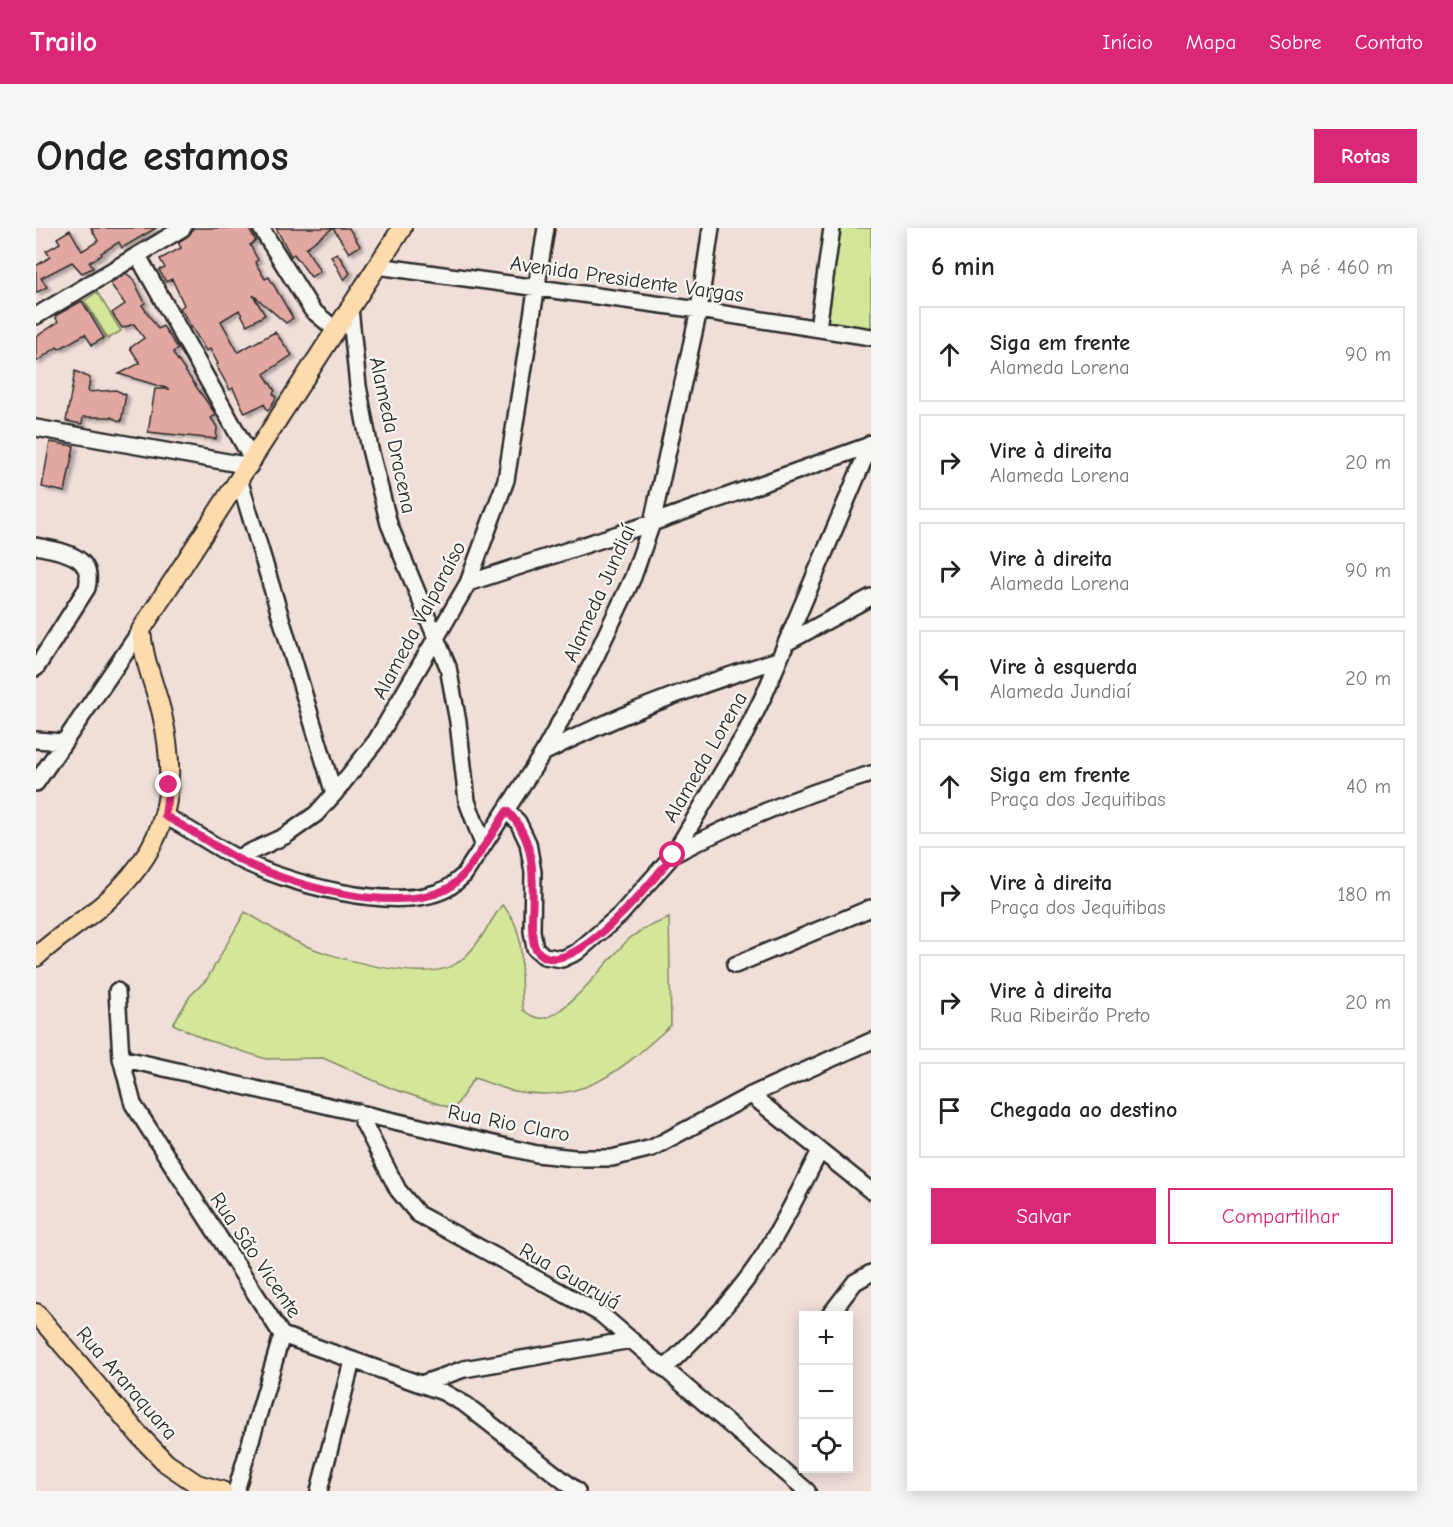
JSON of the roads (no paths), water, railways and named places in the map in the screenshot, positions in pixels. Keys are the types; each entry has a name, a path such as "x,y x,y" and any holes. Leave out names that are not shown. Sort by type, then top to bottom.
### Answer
{"main road":[{"path":"36,957 111,898 136,871 154,842 165,816 169,785 167,752 162,713 142,650 141,630 248,470 401,229"},
{"name":"Rua Araraquara","path":"36,1313 140,1436 166,1463 197,1484 222,1491"}],"street":[{"path":"36,316 183,228"},
{"path":"261,228 312,310 336,330"},
{"name":"Alameda Valparaíso","path":"237,858 285,836 316,814 334,794 376,741 468,583 506,480 546,228"},
{"name":"Alameda Jundiaí","path":"165,816 237,858 270,873 364,898 411,898 445,890 464,875 543,753 595,658 633,577 652,523 699,310 711,228"},
{"path":"818,328 832,228"},
{"path":"138,256 248,470 334,794"},
{"name":"Avenida Presidente Vargas","path":"377,266 699,310 871,337"},
{"name":"Alameda Dracena","path":"350,308 358,386 370,449 389,524 448,667 459,722 467,801 483,844"},
{"path":"36,428 248,470"},
{"path":"468,583 652,523 871,444"},
{"name":"Alameda Lorena","path":"507,811 518,822 528,843 533,872 532,931 535,948 544,956 562,959 577,952 620,915 673,855 745,734 765,693 871,444"},
{"path":"36,546 77,557 86,566 90,577 87,588 41,650 36,668"},
{"path":"786,643 871,597"},
{"path":"36,783 141,630"},
{"path":"543,753 620,716 668,697 778,660"},
{"path":"36,740 63,742"},
{"path":"673,855 725,828 809,794 871,774"},
{"path":"735,965 871,908"},
{"name":"Rua São Vicente","path":"117,991 121,1058 133,1104 282,1335 396,1378 421,1384 466,1405 577,1491"},
{"name":"Rua Rio Claro","path":"121,1058 537,1154 574,1158 612,1158 652,1148 751,1095 871,1041"},
{"path":"751,1095 871,1191"},
{"name":"Rua Guarujá","path":"358,1112 398,1190 418,1214 601,1314 807,1491"},
{"path":"665,1368 720,1313 756,1267 780,1228 820,1151"},
{"path":"833,1311 855,1282 871,1273"},
{"path":"236,1491 282,1335"},
{"path":"421,1384 464,1369 631,1340"},
{"path":"319,1491 352,1361"}]}
